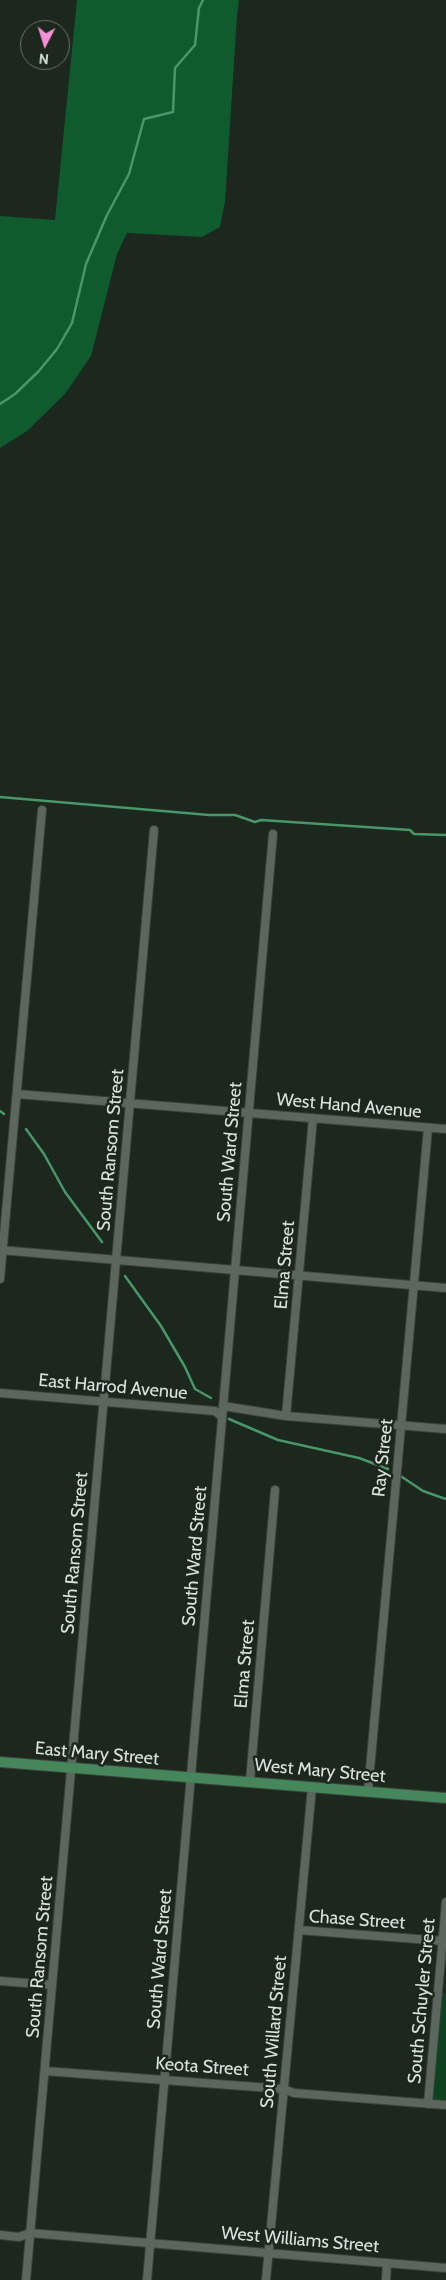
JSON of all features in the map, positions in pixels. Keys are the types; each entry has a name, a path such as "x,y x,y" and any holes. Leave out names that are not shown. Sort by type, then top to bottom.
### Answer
{"main road":[{"name":"East Mary Street","path":"0,1762 191,1778"},
{"name":"West Mary Street","path":"191,1778 250,1781 446,1798"}],"street":[{"path":"0,1279 1,1250 42,810"},
{"name":"South Ransom Street","path":"26,2280 154,830"},
{"name":"South Ward Street","path":"147,2280 273,834"},
{"name":"West Hand Avenue","path":"17,1094 446,1129"},
{"name":"Elma Street","path":"286,1416 313,1118"},
{"name":"Ray Street","path":"368,1791 428,1128"},
{"path":"1,1250 446,1288"},
{"name":"East Harrod Avenue","path":"0,1392 215,1411 222,1417"},
{"path":"223,1406 286,1416 446,1429"},
{"name":"Elma Street","path":"250,1781 275,1490"},
{"name":"South Willard Street","path":"266,2280 312,1786"},
{"name":"South Schuyler Street","path":"428,2104 446,1902"},
{"name":"Chase Street","path":"298,1930 443,1941"},
{"path":"0,1981 52,1985"},
{"name":"Keota Street","path":"45,2071 284,2089 294,2093 446,2105"},
{"name":"West Williams Street","path":"0,2235 19,2237 30,2234 446,2268"},
{"path":"386,2280 387,2263"}],"green space":[{"path":"77,0 239,0 225,202 220,227 202,237 127,233 117,254 91,356 65,394 27,431 0,448 0,216 55,220"},
{"path":"438,1992 446,1993 446,2105 428,2104"}],"waterway":[{"path":"0,404 15,394 38,372 57,349 72,323 86,264 107,215 129,174 144,119 173,112 175,68 195,45 199,8 203,0"},
{"path":"0,797 209,815 235,815 255,822 261,820 410,830 414,834 446,835"},
{"path":"0,1111 4,1114"},
{"path":"26,1129 44,1154 65,1192 102,1242"},
{"path":"125,1276 161,1326 185,1367 195,1389 211,1398"},
{"path":"229,1419 278,1440 359,1458 388,1469"},
{"path":"402,1477 423,1491 446,1499"}]}
